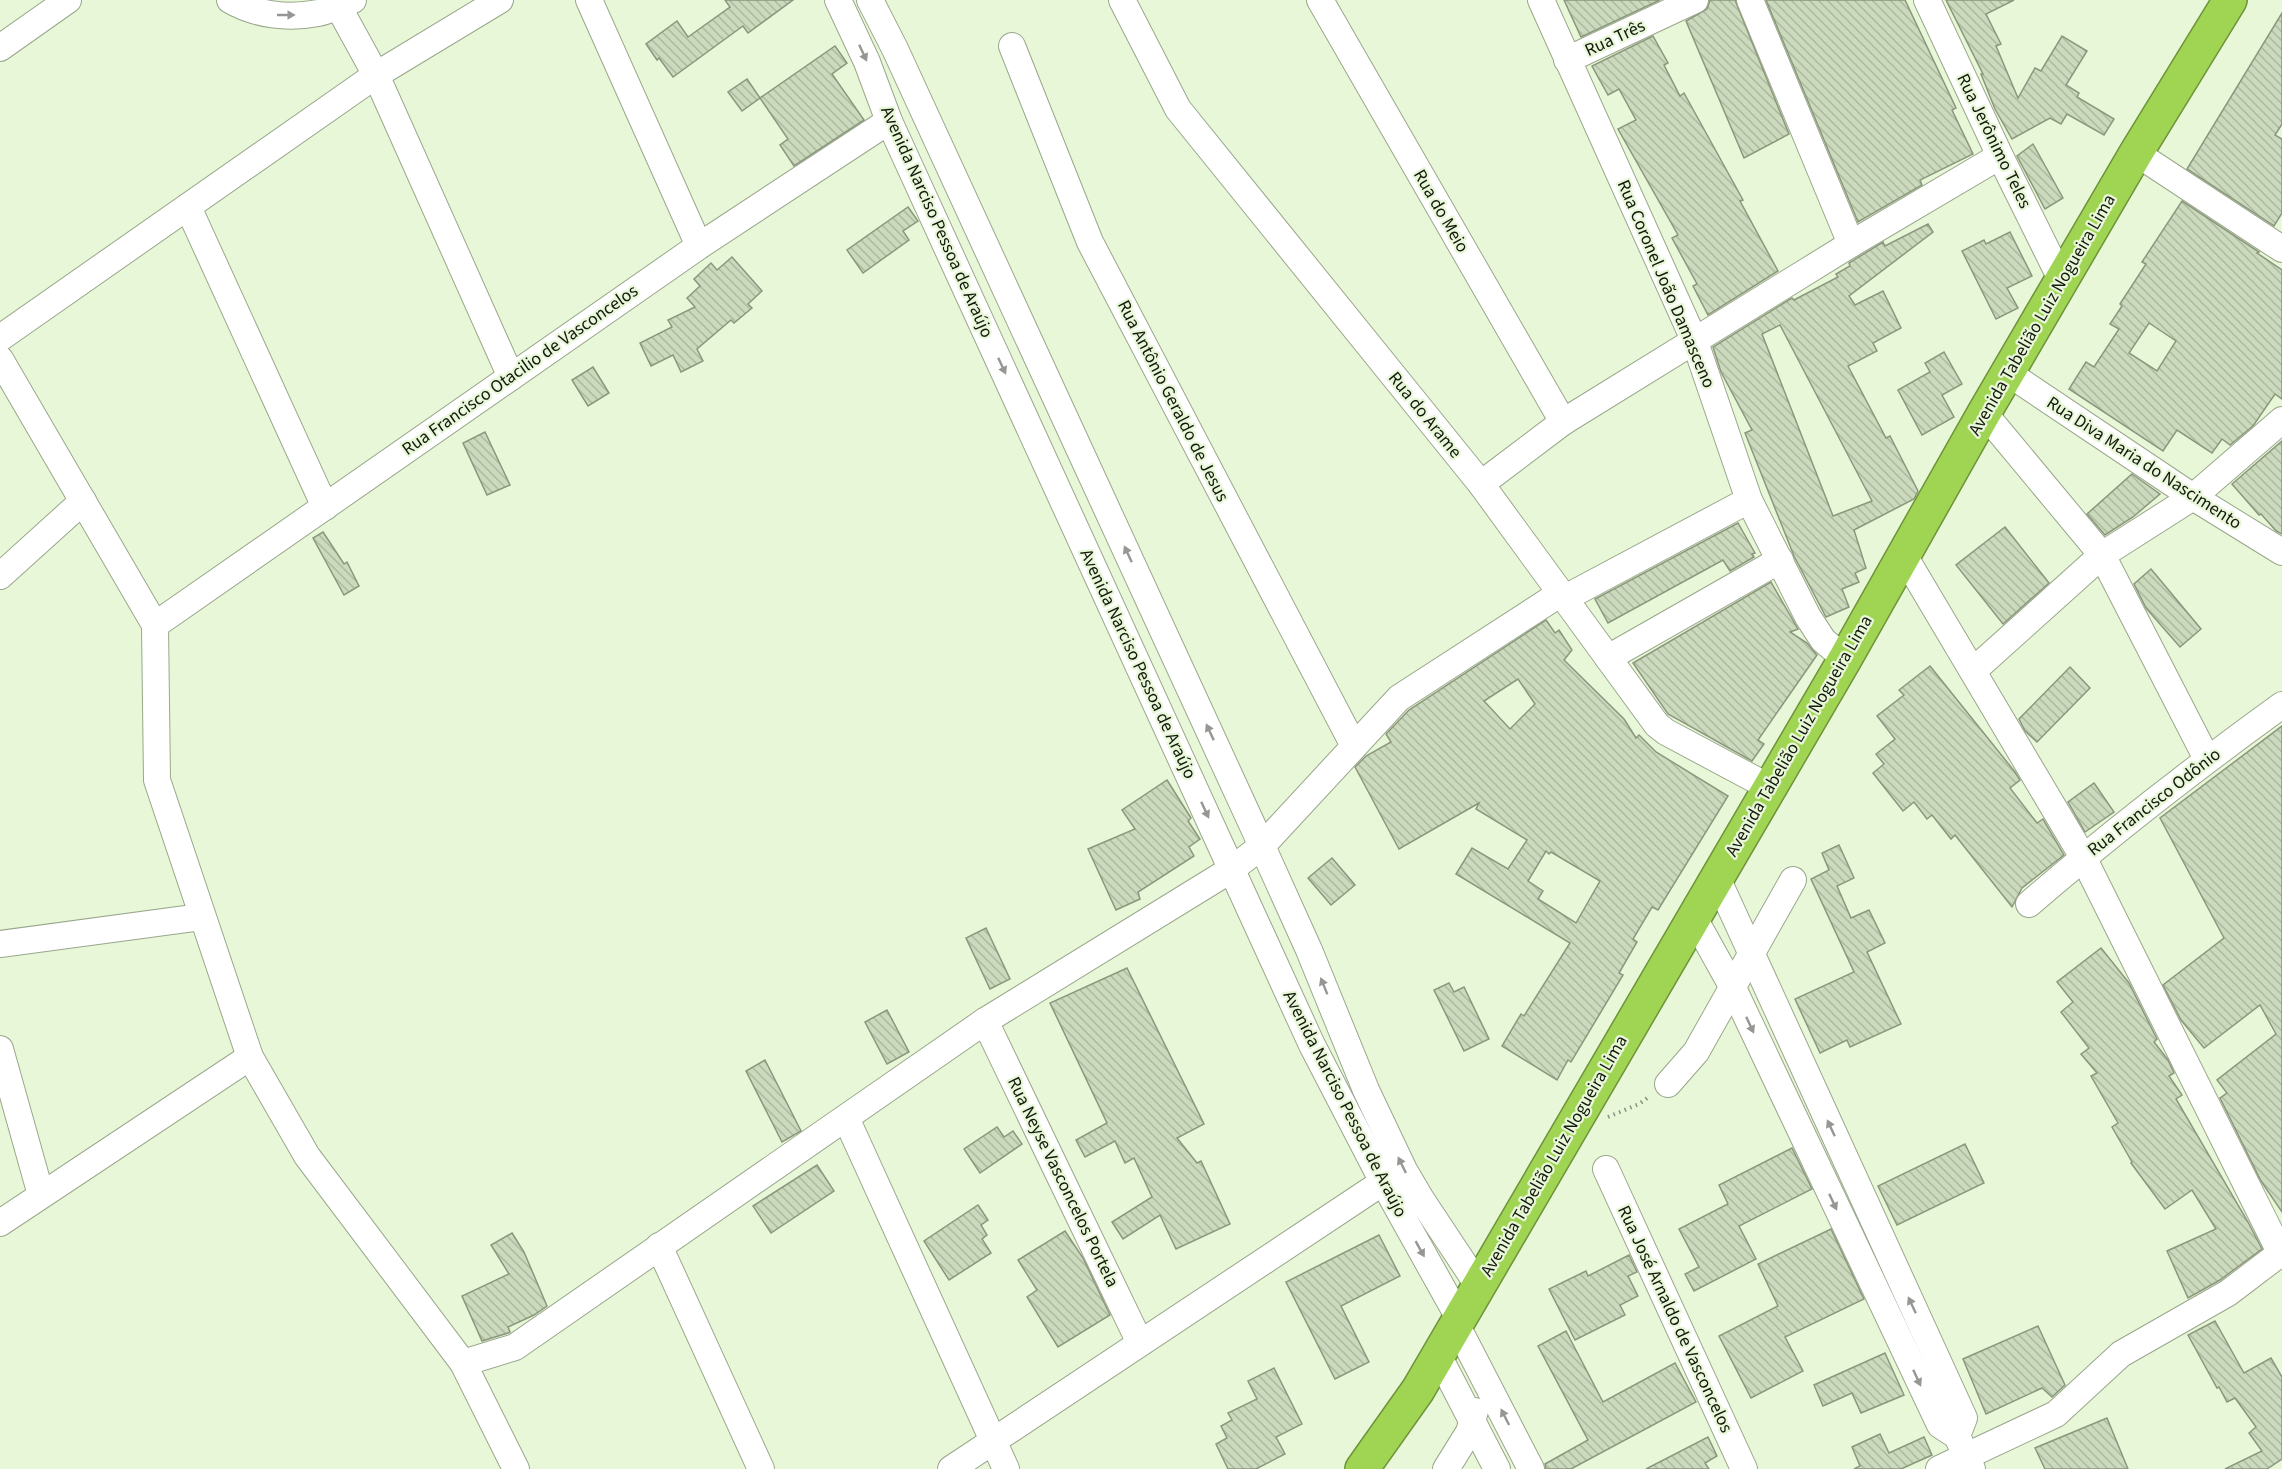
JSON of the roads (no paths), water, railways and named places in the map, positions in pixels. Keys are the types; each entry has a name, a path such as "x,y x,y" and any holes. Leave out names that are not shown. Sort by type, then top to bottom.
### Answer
{"highway":[{"name":"Avenida Tabelião Luiz Nogueira Lima","path":"1362,1469 1418,1390 1845,659 1984,413 2136,153 2230,0"}],"street":[{"path":"0,48 68,0"},
{"path":"230,0 244,8 280,16 318,13 345,3 511,376"},
{"path":"0,338 376,75 500,0"},
{"path":"590,0 699,246"},
{"name":"Avenida Narciso Pessoa de Araújo","path":"838,0 867,62 890,121 1312,1045 1458,1321 1485,1380 1531,1469"},
{"name":"Avenida Narciso Pessoa de Araújo","path":"870,0 896,49 1262,846 1309,950 1366,1090 1404,1170 1478,1285"},
{"name":"Rua do Arame","path":"1122,0 1178,109 1481,484 1657,724 1666,732 1769,787"},
{"name":"Rua do Meio","path":"1320,0 1563,422"},
{"name":"Rua Coronel João Damasceno","path":"1541,0 1695,342 1749,500 1808,617 1823,640 1845,659"},
{"name":"Rua Três","path":"1567,60 1695,0"},
{"path":"1750,0 1851,244"},
{"name":"Rua Jerônimo Teles","path":"1927,0 2062,281"},
{"name":"Rua Antônio Geraldo de Jesus","path":"1012,45 1090,242 1354,746"},
{"name":"Rua Francisco Otacilio de Vasconcelos","path":"155,624 699,246 890,121"},
{"path":"2136,153 2279,240"},
{"path":"1481,484 1563,422 1851,244 2000,156"},
{"path":"188,207 325,507"},
{"path":"0,359 155,624 157,780 201,917 250,1057 307,1156 463,1363 516,1469"},
{"name":"Rua Diva Maria do Nascimento","path":"2008,373 2193,497 2282,552"},
{"path":"1984,413 2102,555 2207,759"},
{"path":"1973,671 2102,555 2193,497 2282,420"},
{"path":"463,1363 515,1347 986,1020 1232,869 1262,846 1399,698 1563,595 1749,500"},
{"path":"0,576 83,501"},
{"path":"1903,554 2083,857 2281,1253 2228,1293 2121,1354 2056,1414 1965,1454 1939,1469"},
{"path":"1608,658 1780,560"},
{"name":"Rua Francisco Odônio","path":"2030,904 2083,857 2207,759 2282,705"},
{"path":"1717,878 1964,1418 1965,1454"},
{"path":"1668,1084 1696,1052 1793,880"},
{"path":"0,944 201,917"},
{"path":"1694,918 1733,988 1940,1425 1965,1454"},
{"name":"Rua Neyse Vasconcelos Portela","path":"986,1020 1140,1343"},
{"path":"0,1049 40,1196"},
{"path":"0,1223 250,1057"},
{"path":"846,1118 1006,1469"},
{"name":"Rua José Arnaldo de Vasconcelos","path":"1606,1169 1744,1469"},
{"path":"951,1469 1383,1182"},
{"path":"659,1246 761,1469"},
{"path":"1438,1354 1497,1469"},
{"path":"1446,1469 1464,1443 1485,1380"}]}
